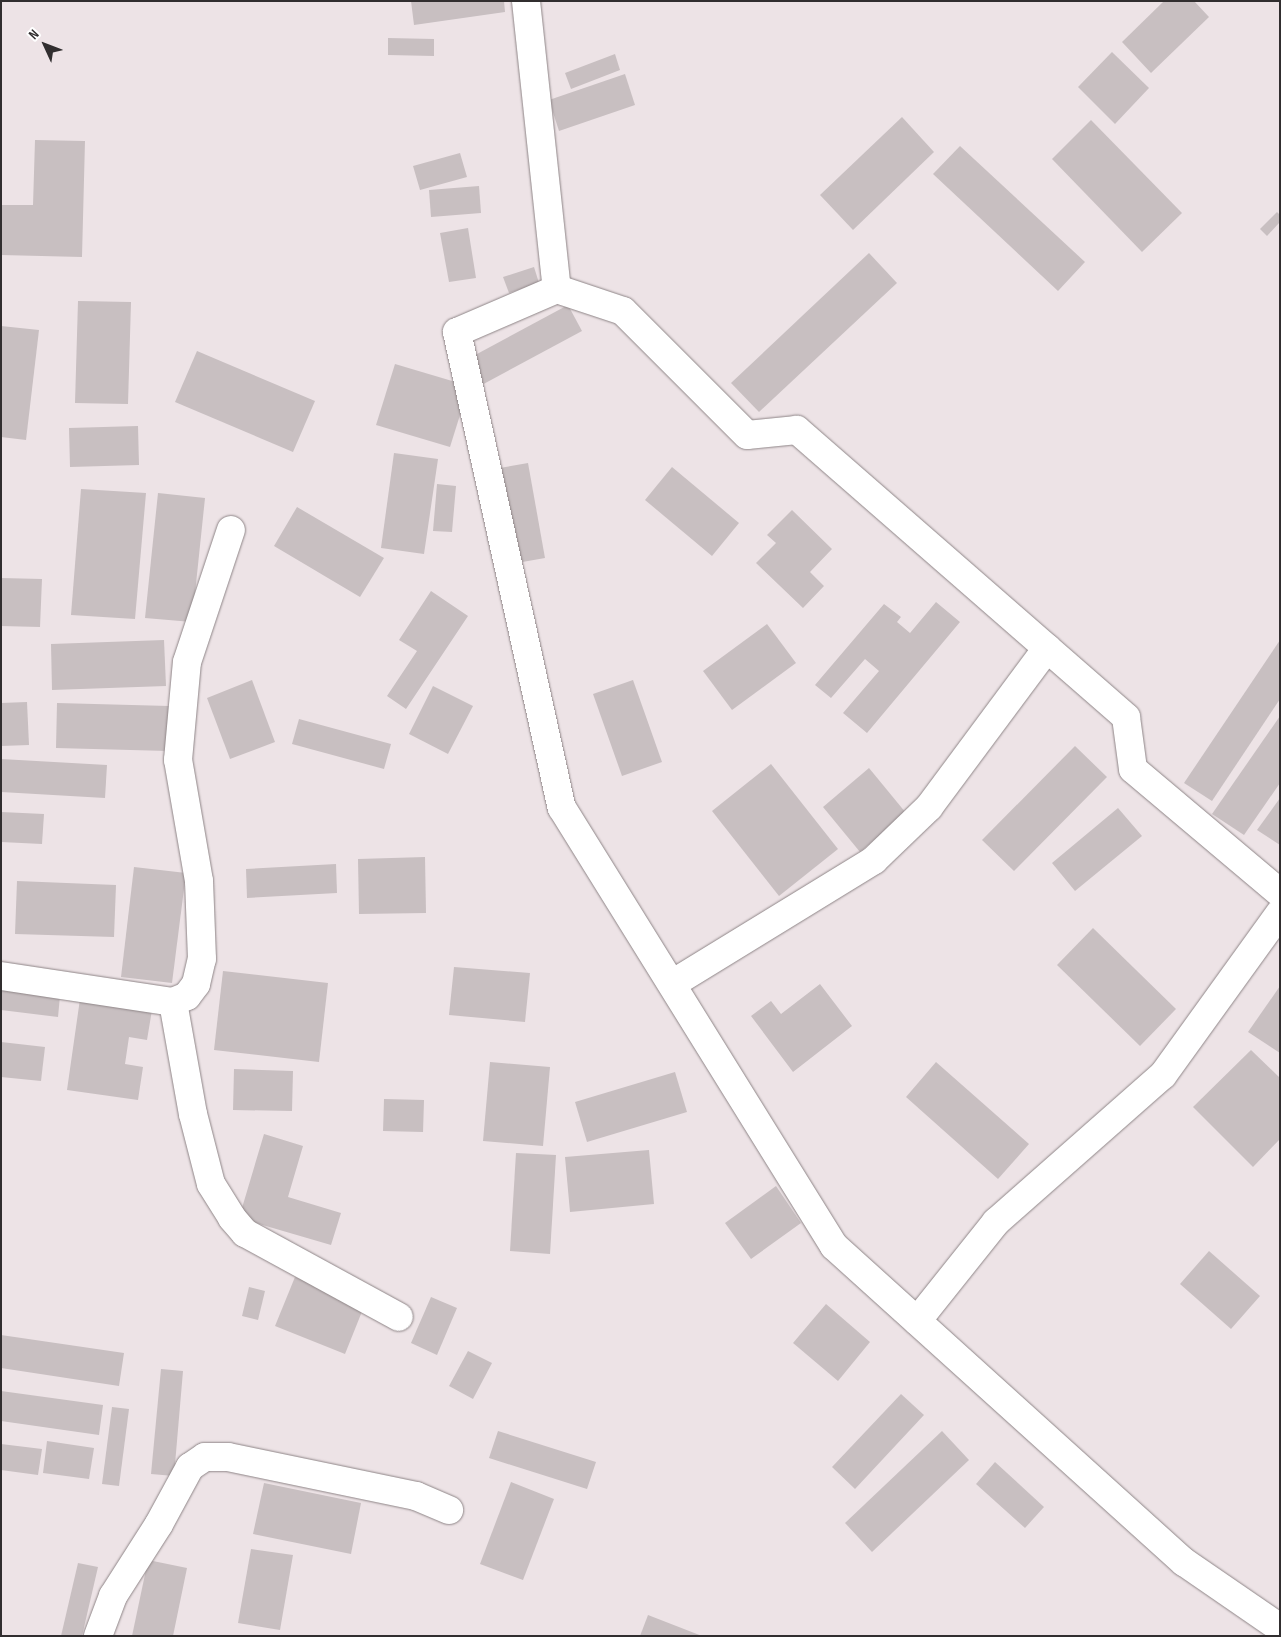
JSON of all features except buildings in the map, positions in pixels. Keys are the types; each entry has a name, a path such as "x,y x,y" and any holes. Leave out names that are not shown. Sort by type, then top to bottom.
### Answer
{"street":[{"path":"526,1 557,289"},
{"path":"1280,893 1133,769 1126,717 797,430 748,435 623,311 557,289 458,332 562,808 834,1246 1184,1562 1280,1628"},
{"path":"1,976 173,1002 187,996 196,984 202,959 199,881 178,760 187,662 231,530"},
{"path":"672,984 874,860 928,807 1047,648"},
{"path":"917,1321 996,1222 1163,1075 1280,913"},
{"path":"173,1002 193,1114 211,1184 232,1218 245,1233 399,1317"},
{"path":"98,1636 113,1596 159,1524 190,1467 205,1457 228,1458 416,1496 449,1510"}]}
